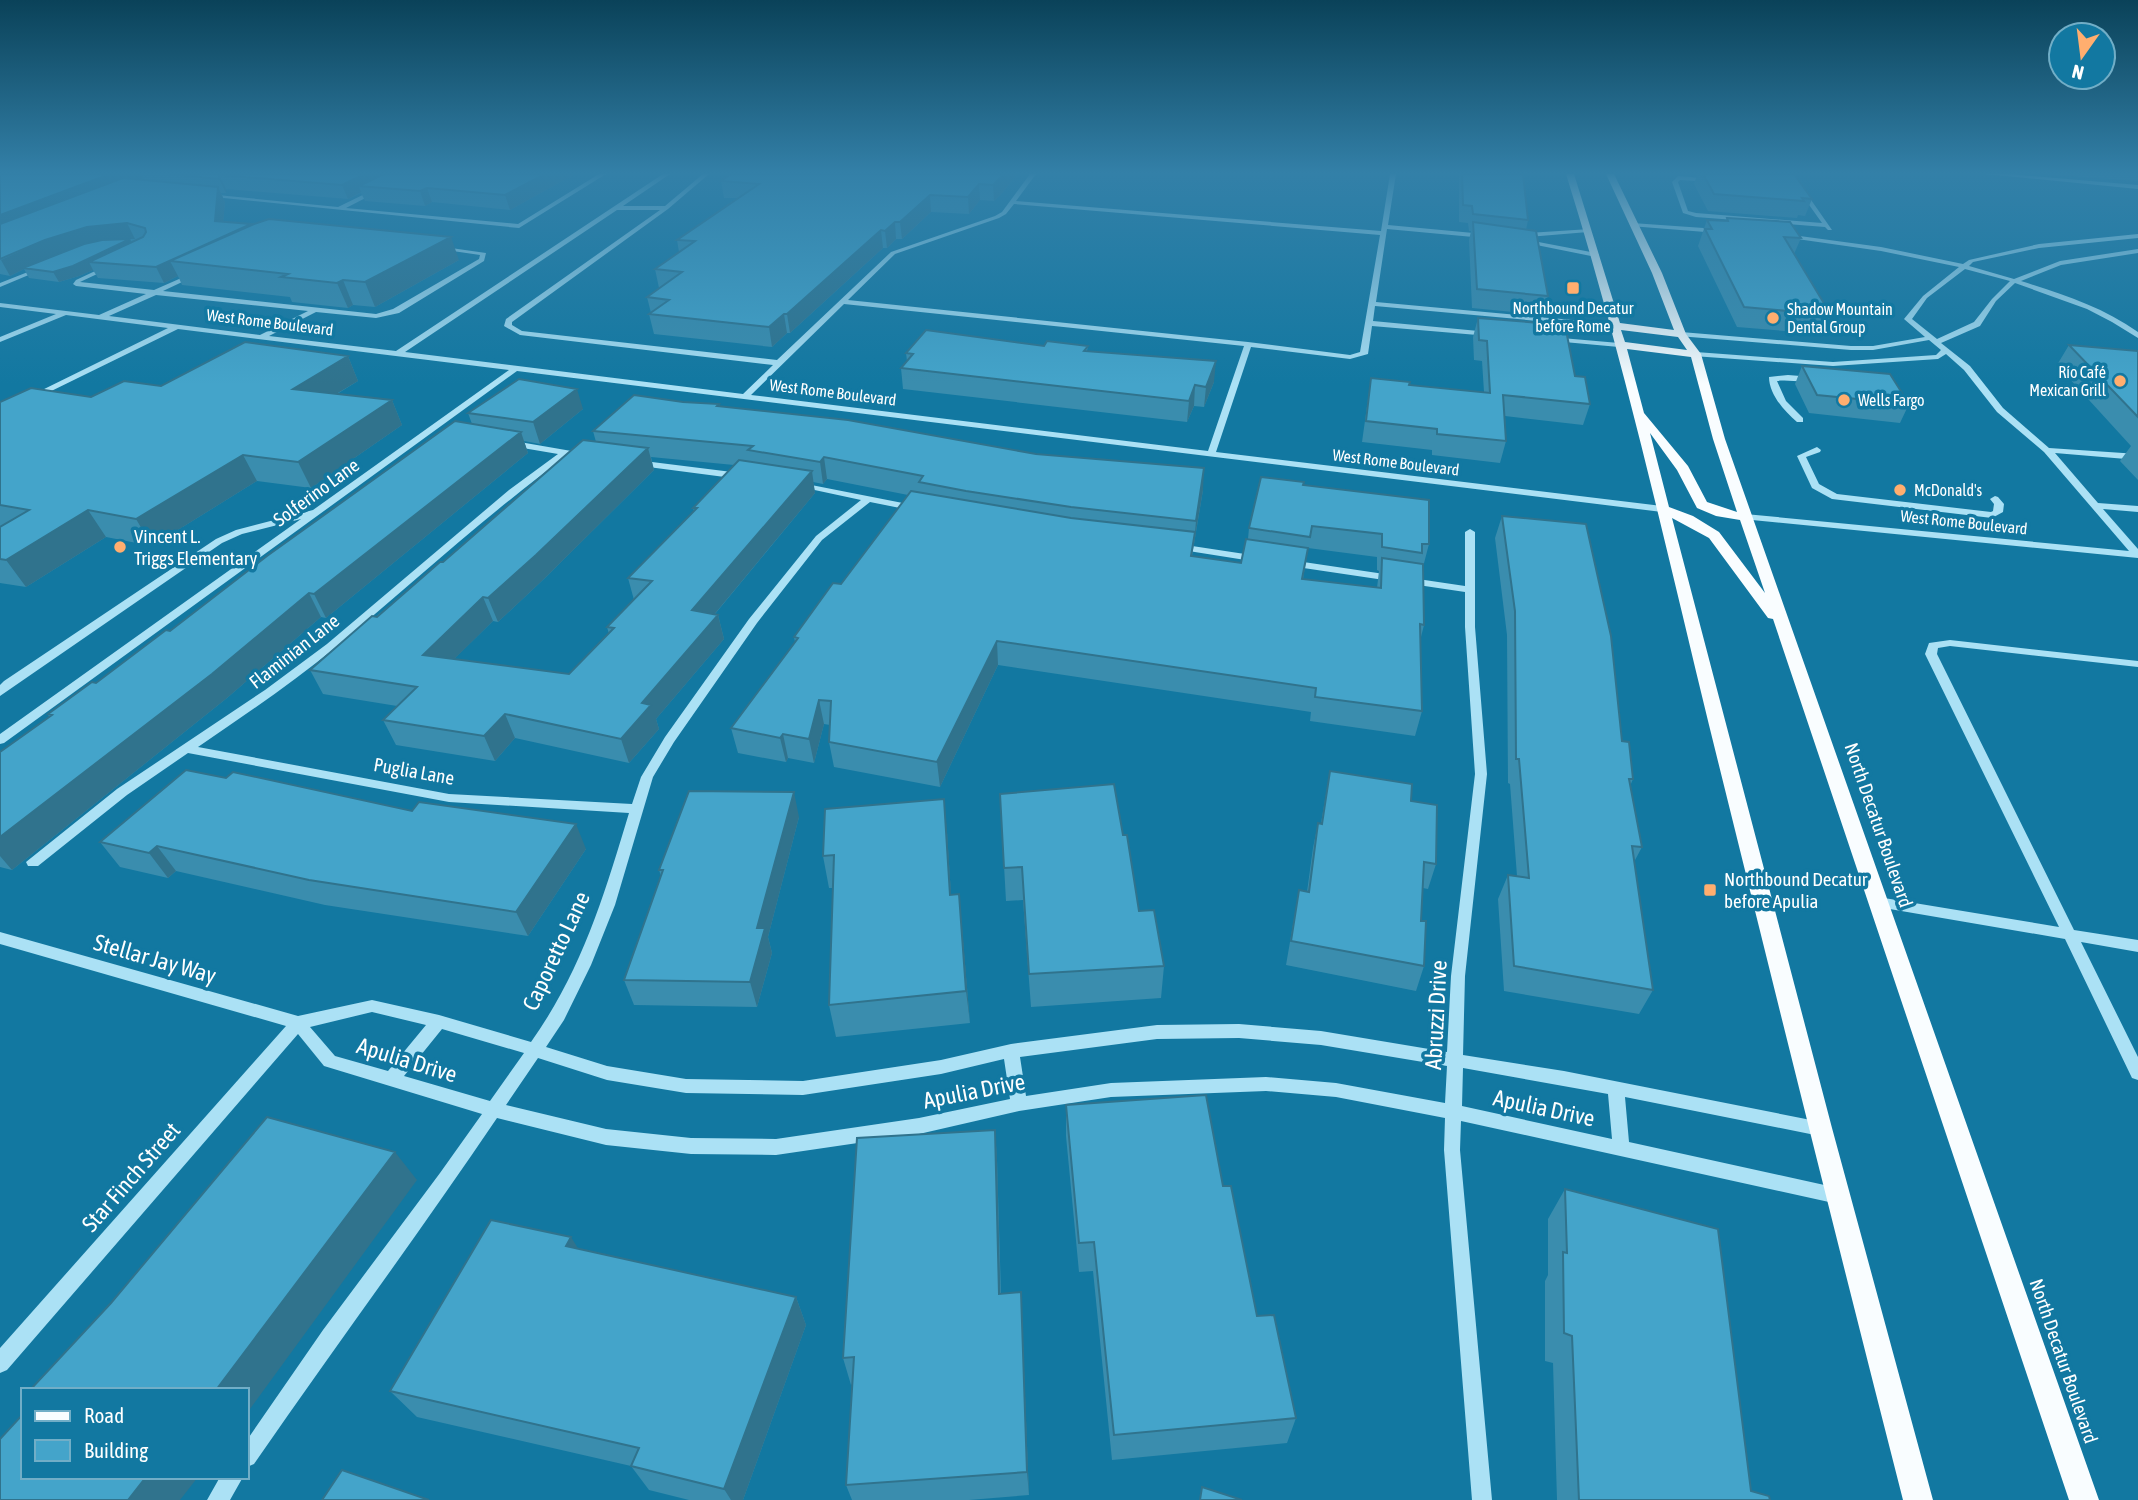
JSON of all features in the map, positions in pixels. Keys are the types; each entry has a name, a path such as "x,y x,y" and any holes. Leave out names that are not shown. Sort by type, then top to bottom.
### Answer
{"main road":[{"path":"1593,244 1918,1500"},
{"name":"North Decatur Boulevard","path":"1642,244 1657,273 1681,334 1696,354 1718,439 2084,1500"},
{"path":"1615,326 1681,334"},
{"path":"1619,345 1696,354"},
{"path":"1637,407 1682,469 1702,505 1721,513 1745,517"},
{"path":"1662,509 1688,519 1714,535 1783,629"}],"street":[{"path":"397,354 562,244"},
{"path":"616,244 509,321 508,326 520,333 779,363"},
{"path":"744,397 892,253 918,244"},
{"path":"842,302 1360,356 1364,354 1382,244"},
{"path":"1550,244 1596,254"},
{"path":"1861,244 1884,247 2014,281 2091,307 2138,336"},
{"path":"2059,244 1971,261 1925,297 1908,319 1975,376 2000,410 2047,450 2138,555"},
{"path":"122,261 76,284 376,316 396,311 481,260 484,254 428,246"},
{"path":"1681,334 1851,348 1873,348 1956,336 1977,324 1994,300 2014,281 2060,263 2138,251"},
{"path":"0,285 47,266"},
{"path":"100,317 208,268"},
{"path":"1371,304 1615,326"},
{"name":"West Rome Boulevard","path":"0,305 1662,509"},
{"path":"261,337 313,311"},
{"path":"0,340 66,313"},
{"path":"1368,323 1505,335"},
{"path":"24,402 177,327"},
{"path":"1547,338 1619,345"},
{"path":"1211,455 1248,344"},
{"path":"1696,354 1852,363 1938,357 1946,350"},
{"name":"Solferino Lane","path":"0,740 515,369"},
{"path":"1800,420 1790,412 1775,389 1772,379 1788,377 1827,380"},
{"path":"498,442 595,458"},
{"path":"1817,450 1801,456 1815,486 1835,497 1992,515 1997,512 1999,504 1995,499"},
{"path":"2047,450 2138,457"},
{"name":"Flaminian Lane","path":"33,862 122,792 269,693 331,646 512,492 565,453"},
{"path":"629,462 748,477"},
{"path":"788,482 926,510"},
{"name":"Caporetto Lane","path":"248,1456 494,1110 559,1014 584,965 608,905 647,776 706,685 819,538 869,498"},
{"path":"2094,505 2138,509"},
{"path":"0,692 219,541 239,532 318,511"},
{"name":"West Rome Boulevard","path":"1745,517 2138,555"},
{"name":"Abruzzi Drive","path":"1470,532 1472,673 1480,774 1458,976 1453,1163 1482,1500"},
{"path":"1168,546 1266,560"},
{"path":"1278,562 1470,590"},
{"path":"2138,664 1950,643 1933,645 1931,654 2138,1073"},
{"name":"Puglia Lane","path":"187,749 449,798 637,809"},
{"path":"1878,902 2138,946"},
{"name":"Stellar Jay Way","path":"0,938 298,1023"},
{"name":"Apulia Drive","path":"1820,1128 1616,1088 1321,1038 1239,1031 1157,1032 1011,1051 941,1067 867,1076 803,1088 687,1086 607,1073 439,1021 372,1006 298,1023 330,1060 494,1110 606,1136 691,1146 776,1147 919,1126 1019,1104 1111,1090 1266,1084 1336,1090 1454,1112 1838,1196"},
{"path":"392,1079 439,1021"},
{"name":"Star Finch Street","path":"0,1363 298,1023"},
{"path":"1011,1051 1019,1104"},
{"path":"1616,1088 1621,1148"},
{"path":"217,1500 232,1479"}],"building":[{"path":"0,244 36,244 0,259"},
{"path":"84,244 119,244 73,266 53,272 23,268"},
{"path":"128,244 207,244 156,267 89,262"},
{"path":"209,244 438,244 365,282 343,280 337,283 281,277 288,274 170,261"},
{"path":"691,244 865,244 769,327 649,314 669,300 647,297 682,272 655,269"},
{"path":"1474,244 1538,244 1548,296 1477,289"},
{"path":"1712,244 1788,244 1831,315 1744,307"},
{"path":"1478,318 1554,324 1554,329 1566,330 1575,376 1585,377 1590,404 1503,395 1506,441 1437,434 1437,429 1366,421 1371,378 1410,382 1409,385 1490,393 1487,341 1479,340"},
{"path":"926,330 1044,346 1047,341 1088,346 1084,351 1216,361 1206,387 1195,385 1189,401 901,368 913,354 906,353"},
{"path":"245,342 348,356 293,389 392,400 298,462 243,455 136,519 88,510 6,560 0,559 0,527 29,510 0,505 0,402 31,388 91,397 124,381 161,386"},
{"path":"2069,345 2138,351 2138,417"},
{"path":"1802,366 1890,374 1909,404 1817,395"},
{"path":"519,379 577,389 533,422 468,413"},
{"path":"634,395 848,420 1036,454 1204,468 1196,521 1071,507 966,491 919,482 923,476 824,457 820,462 748,450 753,446 593,431"},
{"path":"455,421 521,432 314,594 309,593 212,674 0,837 0,752 52,715 48,714 92,682 96,683 166,630 170,631 267,556"},
{"path":"583,440 648,448 536,555 488,598 483,597 423,655 569,674 614,628 607,627 652,581 628,578 697,508 693,508 739,460 812,471 692,610 718,615 642,703 651,705 621,739 505,714 484,736 383,720 417,687 310,670 372,616 377,617 443,562"},
{"path":"1261,477 1304,482 1303,485 1429,500 1429,544 1422,544 1422,553 1382,547 1382,534 1312,526 1310,537 1249,528"},
{"path":"911,491 1071,518 1195,532 1191,556 1241,563 1246,539 1308,548 1302,579 1381,588 1382,558 1423,564 1424,625 1420,624 1422,711 1315,697 1316,688 997,641 937,762 829,742 831,701 819,700 809,739 783,734 780,738 731,728 798,638 794,637 833,583 841,584"},
{"path":"1502,516 1586,524 1611,636 1622,741 1629,742 1633,779 1629,779 1642,847 1632,846 1653,990 1514,966 1508,875 1529,878 1519,759 1516,759 1515,611"},
{"path":"186,770 226,778 233,772 412,811 419,802 576,824 516,912 309,880 157,846 149,853 100,842"},
{"path":"1330,771 1412,784 1411,801 1437,805 1436,864 1424,862 1421,921 1426,921 1424,966 1291,941 1299,890 1309,892 1318,823 1322,824"},
{"path":"1114,784 1123,835 1127,835 1139,911 1154,910 1164,966 1029,974 1022,867 1004,868 1000,794"},
{"path":"689,791 794,792 757,928 765,928 750,982 624,980 663,870 659,870"},
{"path":"944,799 950,895 959,894 966,991 829,1005 834,855 823,856 825,809"},
{"path":"1206,1095 1223,1186 1231,1186 1257,1316 1274,1315 1296,1418 1114,1435 1094,1242 1079,1243 1066,1105"},
{"path":"267,1117 395,1152 218,1388 32,1388 111,1303"},
{"path":"995,1130 999,1294 1021,1292 1027,1472 846,1485 854,1357 843,1358 857,1138"},
{"path":"1565,1189 1718,1229 1751,1491 1769,1496 1770,1500 1579,1500 1572,1336 1564,1333 1563,1252 1567,1253"},
{"path":"491,1220 571,1237 566,1246 796,1297 724,1489 631,1466 639,1448 390,1391"},
{"path":"21,1416 21,1479 144,1479 128,1500 0,1500 0,1439"},
{"path":"342,1470 429,1500 322,1500"},
{"path":"1202,1487 1242,1500 1200,1500"}],"place":[{"name":"Northbound Decatur before Rome","path":"1573,288"},
{"name":"Shadow Mountain Dental Group","path":"1773,318"},
{"name":"Río Café Mexican Grill","path":"2120,381"},
{"name":"Wells Fargo","path":"1844,400"},
{"name":"McDonald's","path":"1900,490"},
{"name":"Vincent L. Triggs Elementary","path":"120,547"},
{"name":"Northbound Decatur before Apulia","path":"1710,890"}]}
